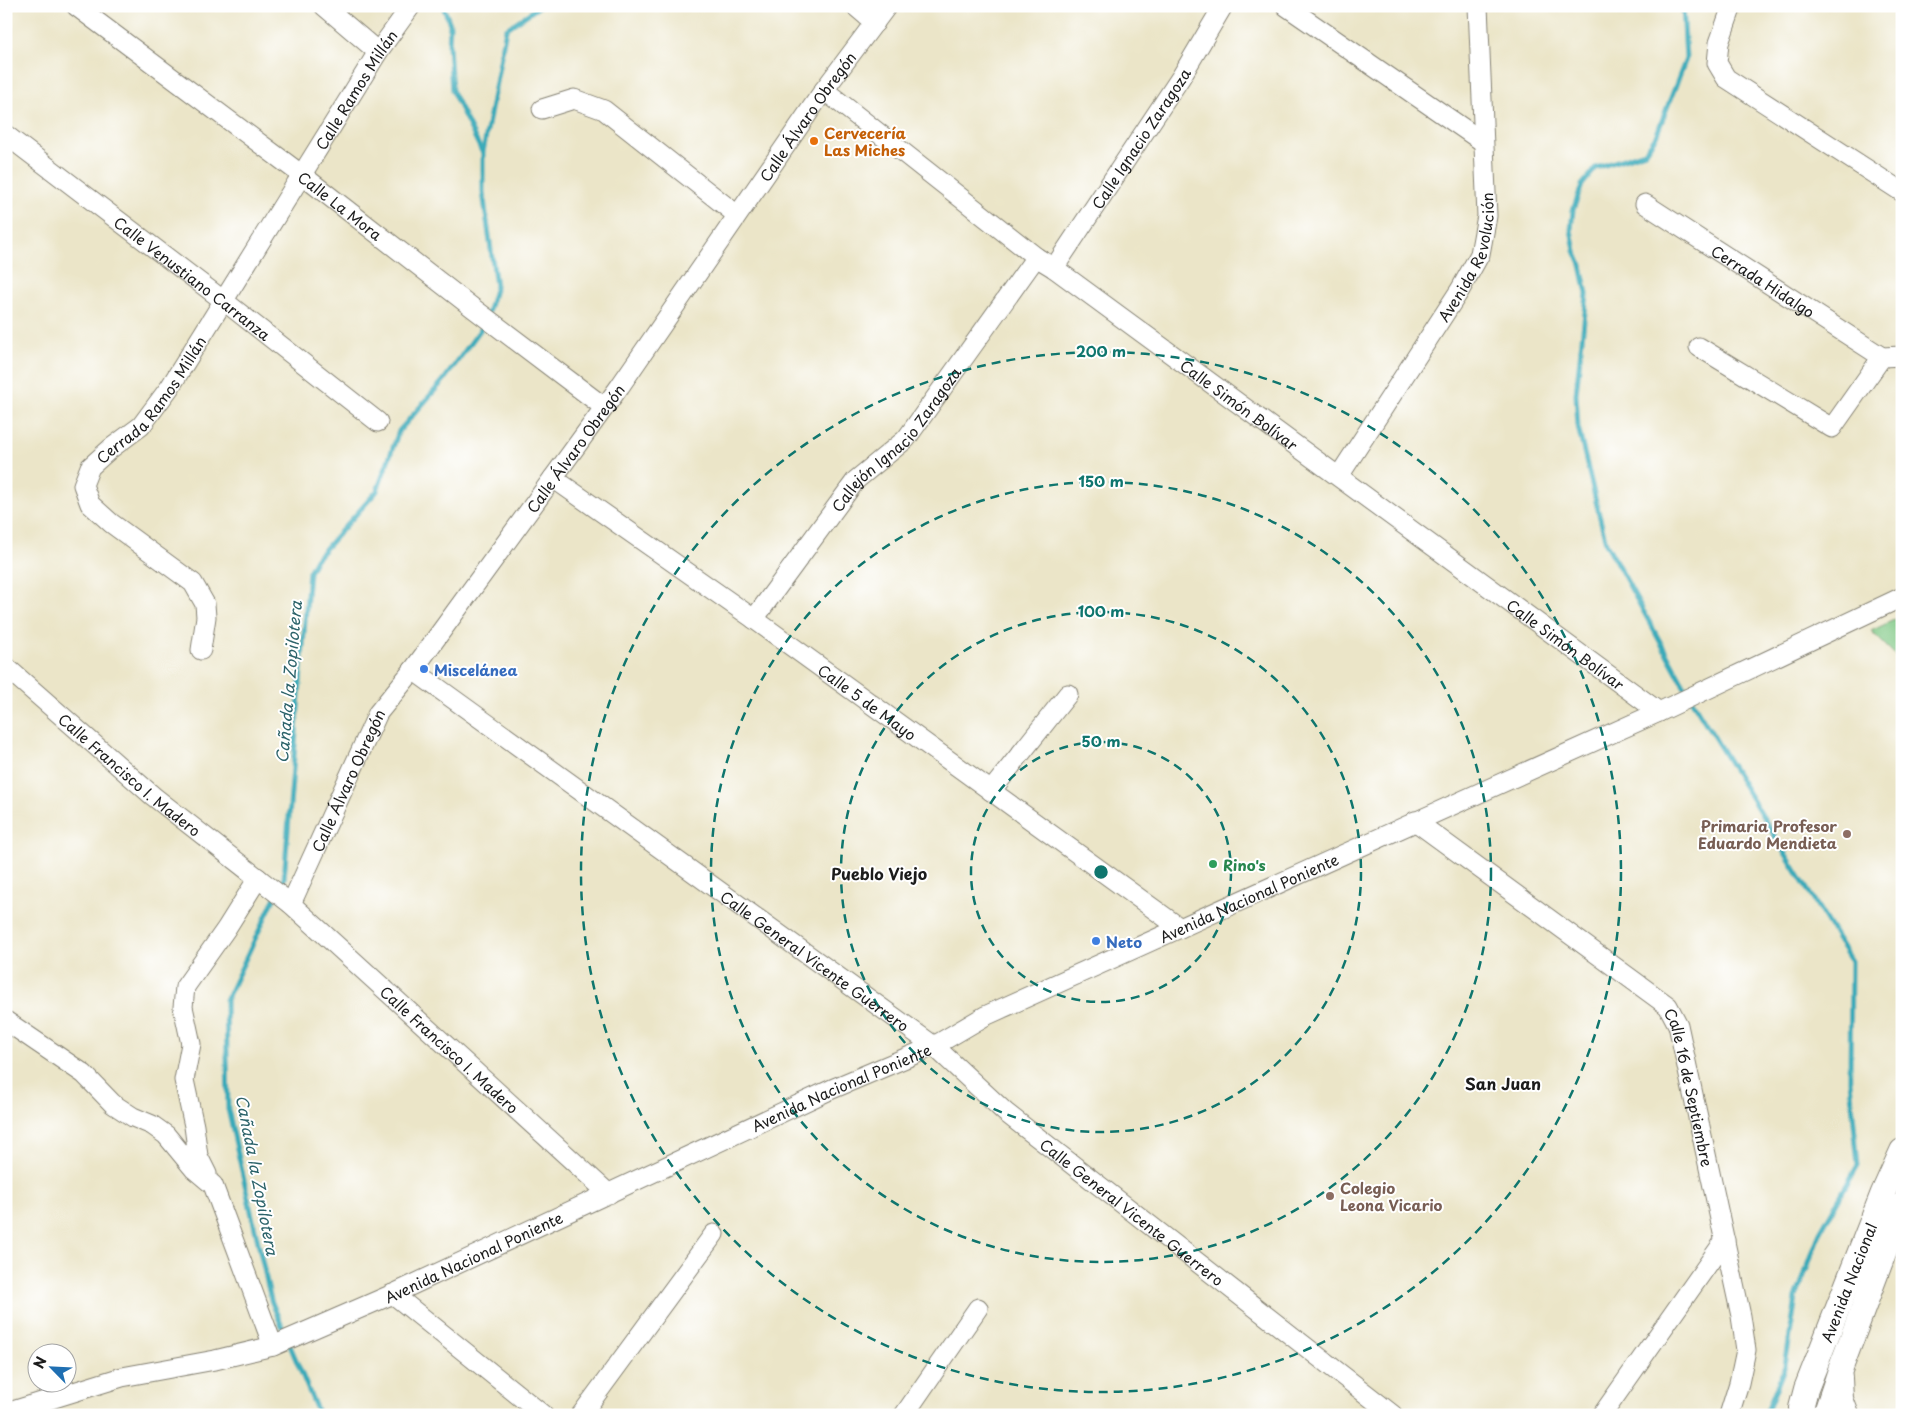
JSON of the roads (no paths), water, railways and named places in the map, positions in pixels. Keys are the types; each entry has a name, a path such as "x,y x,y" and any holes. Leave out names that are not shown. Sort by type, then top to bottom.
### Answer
{"main road":[{"name":"Avenida Nacional","path":"1804,1415 1801,1408 1806,1389 1883,1193 1902,1151"},
{"name":"Avenida Nacional","path":"1822,1415 1826,1412 1902,1206"},
{"path":"1840,1370 1841,1399 1846,1415"}],"street":[{"name":"Calle La Mora","path":"76,6 302,175 604,407"},
{"path":"324,6 378,52"},
{"name":"Calle Ramos Millán","path":"224,301 378,52 411,6"},
{"path":"855,6 875,23"},
{"name":"Calle Álvaro Obregón","path":"291,904 378,713 414,670 604,407 824,90 887,6"},
{"name":"Calle Ignacio Zaragoza","path":"1054,268 1181,77 1223,6"},
{"path":"1286,6 1483,142"},
{"name":"Avenida Revolución","path":"1339,476 1460,290 1480,254 1488,216 1478,6"},
{"path":"1732,6 1719,43 1718,63 1726,78 1902,192"},
{"name":"Calle Simón Bolívar","path":"824,90 1036,257 1054,268 1339,476 1659,712"},
{"path":"542,109 574,98 604,110 737,215"},
{"name":"Calle Venustiano Carranza","path":"6,135 224,301 378,422"},
{"name":"Cerrada Hidalgo","path":"1645,204 1882,357"},
{"name":"Callejón Ignacio Zaragoza","path":"754,619 856,480 906,440 1036,257"},
{"name":"Cerrada Ramos Millán","path":"201,650 206,617 204,604 193,583 90,504 83,485 90,467 110,448 141,426 170,387 224,301"},
{"path":"1699,347 1832,428 1882,357 1902,356"},
{"name":"Calle 5 de Mayo","path":"552,478 754,619 1180,928"},
{"name":"Avenida Nacional Poniente","path":"6,1413 122,1377 215,1360 273,1346 301,1335 393,1294 580,1205 609,1194 832,1089 934,1046 985,1016 1659,712 1710,686 1902,597"},
{"name":"Calle Francisco I. Madero","path":"6,667 153,796 291,904 609,1194"},
{"name":"Calle General Vicente Guerrero","path":"414,670 934,1046 1005,1112 1394,1415"},
{"path":"991,791 1068,694"},
{"name":"Calle 16 de Septiembre","path":"1415,821 1668,1006 1678,1025 1741,1316 1746,1350 1739,1383 1729,1415"},
{"path":"258,878 226,929 185,987 183,1007 191,1044 184,1080 194,1126 198,1156 213,1185 273,1346"},
{"path":"6,1021 84,1074 113,1104 133,1117 152,1125 166,1135 194,1169 213,1185"},
{"path":"581,1415 714,1234"},
{"path":"1602,1415 1725,1240"},
{"path":"393,1294 543,1415"},
{"path":"904,1415 978,1308"}],"waterway":[{"path":"443,6 450,24 449,46 452,91 482,152"},
{"name":"Cañada la Zopilotera","path":"488,313 496,286 483,192 483,152 506,29 540,6"},
{"path":"1683,6 1686,59 1656,136 1645,152 1596,168 1582,185 1573,210 1571,230 1587,294 1576,394 1578,427 1606,543 1697,709 1851,961 1850,1081 1858,1165 1820,1232 1796,1298 1785,1366 1764,1415"},
{"name":"Cañada la Zopilotera","path":"279,889 284,879 309,572 316,559 377,491 399,431 443,381 485,321"},
{"name":"Cañada la Zopilotera","path":"275,897 226,1000 228,1109 271,1300 319,1415"}],"place":[{"name":"Cervecería Las Miches","path":"814,141"},
{"name":"Miscelánea","path":"424,669"},
{"name":"Primaria Profesor Eduardo Mendieta","path":"1847,834"},
{"name":"Rino's","path":"1213,864"},
{"name":"Neto","path":"1096,941"},
{"name":"Colegio Leona Vicario","path":"1330,1196"}],"district":[{"name":"Pueblo Viejo","path":"879,873"},
{"name":"San Juan","path":"1503,1083"}]}
